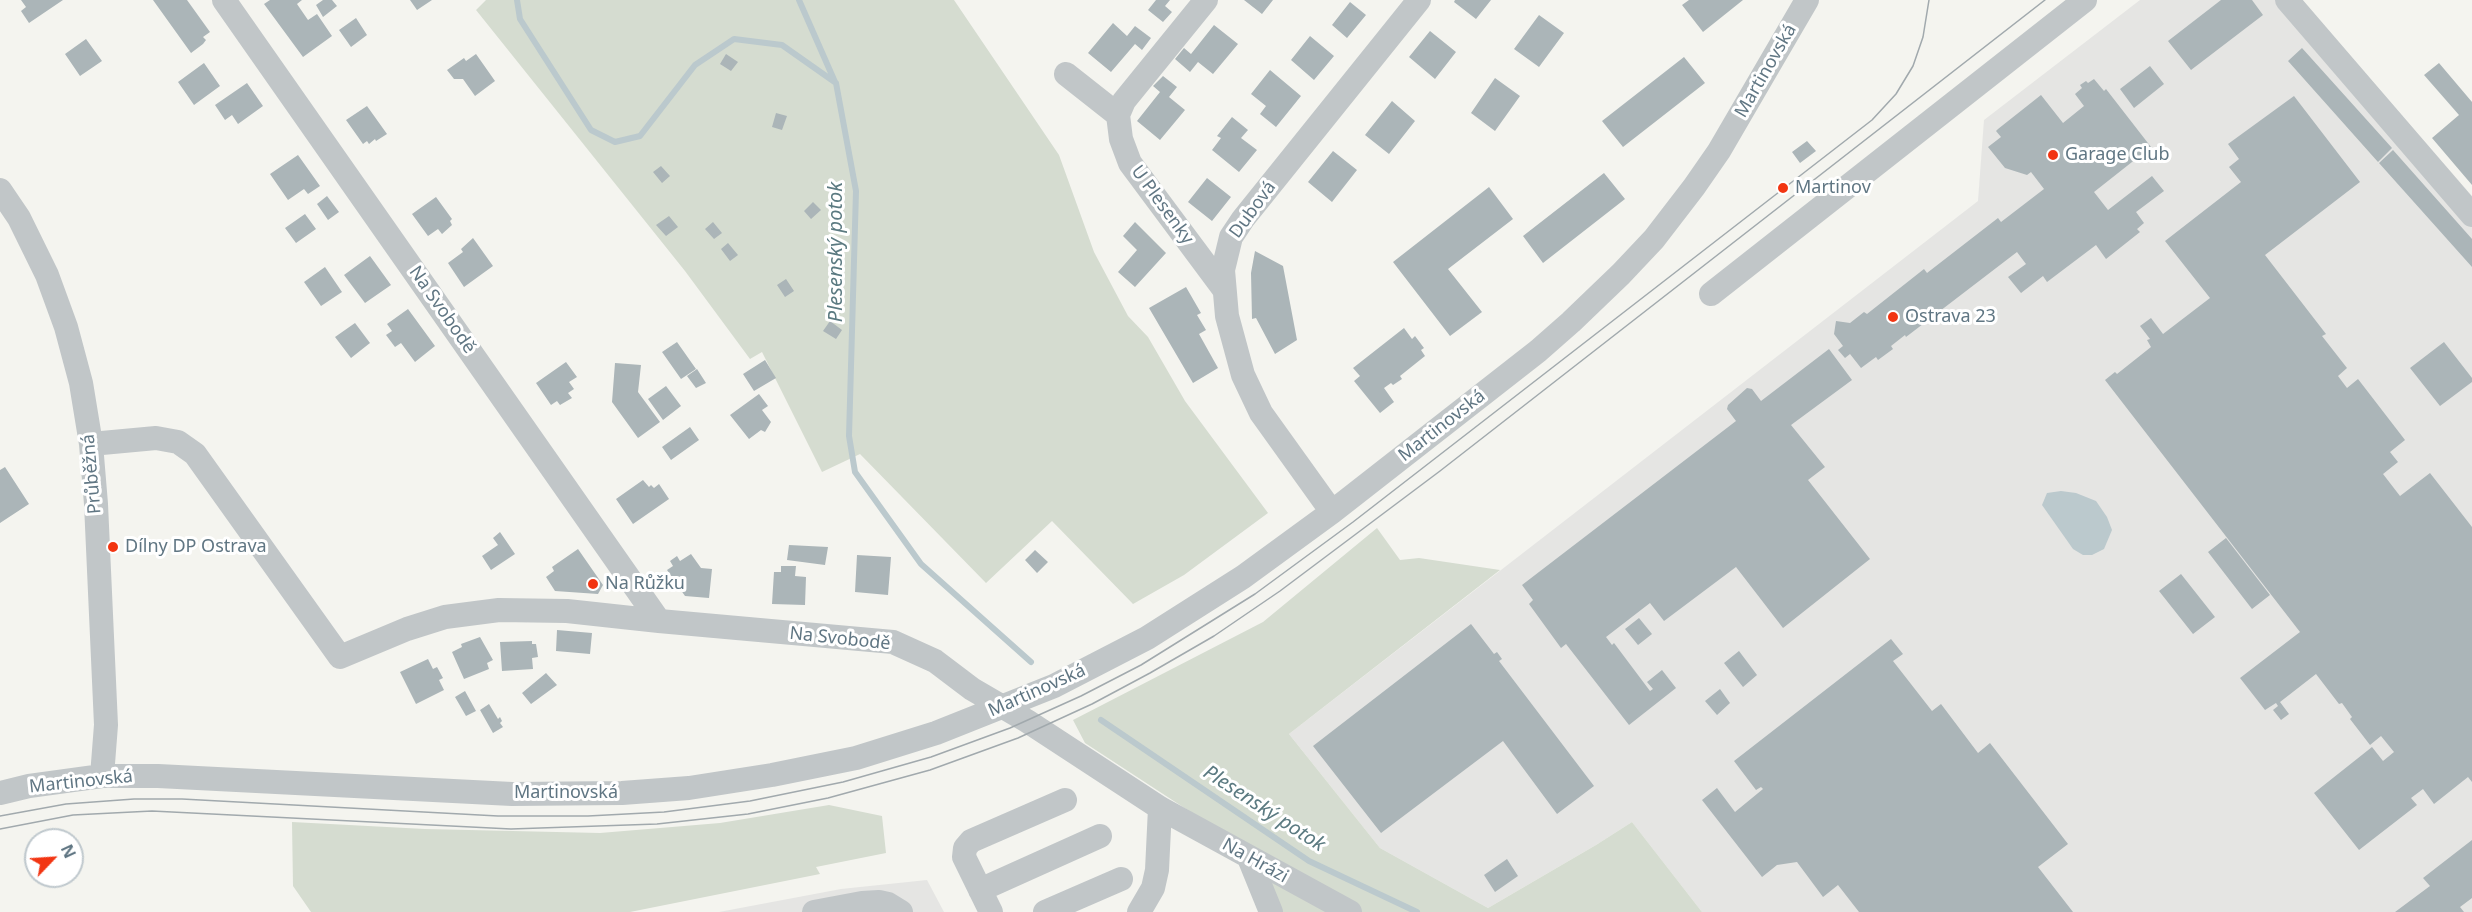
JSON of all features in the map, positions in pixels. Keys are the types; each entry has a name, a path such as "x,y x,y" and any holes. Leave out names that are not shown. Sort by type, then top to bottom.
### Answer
{"street":[{"name":"Na Svobodě","path":"224,0 658,621"},
{"path":"1066,74 1118,115 1124,101 1206,0"},
{"name":"Dubová","path":"1332,512 1261,413 1243,375 1227,316 1223,288 1227,251 1231,237 1243,219 1419,0"},
{"name":"Martinovská","path":"0,793 29,786 102,776 158,776 512,794 622,794 730,783 814,767 896,746 1005,707 1064,681 1156,632 1215,597 1332,512 1538,351 1621,274 1654,239 1719,152 1807,0"},
{"path":"1711,294 2085,0"},
{"path":"2287,0 2472,215"},
{"name":"U Plesenky","path":"1118,115 1120,139 1130,163 1223,288"},
{"name":"Průběžná","path":"0,190 20,219 47,275 66,327 81,384 92,444 106,725 102,776"},
{"name":"Na Svobodě","path":"92,444 156,438 178,442 195,454 340,657 407,629 446,617 499,610 567,611 892,642 935,661 972,689 1005,707"},
{"name":"Na Hrázi","path":"1005,707 1160,808 1350,912"},
{"path":"991,912 964,857 965,848 971,841 1065,800"},
{"path":"1139,912 1153,888 1157,870 1160,808"},
{"path":"980,890 1100,836"},
{"path":"1249,858 1271,912"},
{"path":"1045,912 1121,879"},
{"path":"814,912 879,902 888,904 901,912"}],"shaded area":[{"path":"486,0 954,0 1059,155 1094,252 1128,316 1148,337 1185,401 1268,513 1184,575 1133,604 1052,521 986,583 860,454 822,472 762,352 750,359 685,271 476,10"},
{"path":"2140,0 2302,0 2472,196 2472,912 1702,912 1632,822 1488,908 1380,848 1289,734 1978,201 1984,120"},
{"path":"2061,491 2076,493 2096,501 2107,517 2112,530 2104,549 2092,555 2083,555 2073,549 2042,505 2047,493"},
{"path":"1377,528 1400,560 1419,558 1500,570 1289,734 1380,848 1488,908 1632,822 1702,912 1271,912 1258,856 1085,743 1073,720 1263,622"},
{"path":"829,805 882,816 886,853 816,867 820,874 630,912 311,912 293,886 292,822 425,829 600,833 720,823"},
{"path":"927,880 944,912 719,912 841,889"}],"building":[{"path":"21,0 63,0 29,23 21,11 26,7"},
{"path":"153,0 187,0 210,32 203,37 206,40 203,44 191,53"},
{"path":"270,0 302,0 297,4 308,20 317,14 332,36 303,57 264,4"},
{"path":"323,0 332,0 337,6 323,17 316,5"},
{"path":"410,0 432,0 417,10"},
{"path":"1156,0 1170,0 1165,6 1172,12 1163,22 1148,10"},
{"path":"1244,0 1273,0 1262,14"},
{"path":"1455,0 1491,0 1476,19 1454,2"},
{"path":"1689,0 1743,0 1703,32 1682,5"},
{"path":"2221,0 2252,0 2263,15 2191,70 2168,41"},
{"path":"1350,2 1366,15 1347,38 1332,25"},
{"path":"1539,15 1564,33 1539,67 1514,49"},
{"path":"356,18 367,35 351,47 339,30"},
{"path":"1113,23 1127,36 1135,26 1151,38 1142,50 1135,44 1111,72 1088,53"},
{"path":"1214,25 1238,44 1213,74 1198,62 1190,72 1175,59 1184,48 1191,54"},
{"path":"1430,31 1456,52 1435,79 1409,57"},
{"path":"1310,36 1334,56 1314,80 1291,60"},
{"path":"86,39 102,61 80,76 65,54"},
{"path":"2302,48 2392,148 2378,162 2288,61"},
{"path":"476,54 495,81 475,96 463,79 454,79 447,70 464,58 466,61"},
{"path":"726,54 738,62 731,71 720,64"},
{"path":"1684,57 1705,83 1623,147 1602,121"},
{"path":"204,63 220,86 194,105 178,82"},
{"path":"2439,63 2472,102 2472,185 2432,138 2459,115 2424,75"},
{"path":"2150,66 2164,84 2134,108 2120,89"},
{"path":"1270,70 1301,96 1276,127 1260,114 1266,106 1251,94"},
{"path":"1163,76 1177,87 1169,97 1185,110 1160,140 1137,121 1160,92 1153,86"},
{"path":"1495,78 1520,96 1495,131 1471,113"},
{"path":"2094,79 2104,91 2106,89 2151,147 2094,192 2108,210 2152,176 2164,191 2136,212 2144,223 2137,229 2140,232 2106,259 2096,245 2047,282 2043,276 2021,293 2008,277 2026,264 2017,252 1906,337 1905,335 1891,346 1893,349 1878,360 1876,357 1861,368 1850,354 1845,358 1838,350 1843,346 1834,334 1836,321 1850,323 1864,312 1867,314 1924,269 1927,273 1998,218 2001,222 2044,189 2031,172 2027,175 2005,168 1988,147 2001,137 1996,131 2041,95 2063,123 2084,106 2075,94 2082,88 2080,85"},
{"path":"247,83 263,106 238,124 232,115 225,120 215,105"},
{"path":"2294,96 2360,182 2265,255 2326,334 2322,336 2347,368 2338,376 2347,388 2358,379 2405,440 2390,452 2398,462 2383,474 2400,496 2430,473 2472,527 2472,782 2468,777 2434,804 2423,789 2411,798 2417,805 2359,850 2314,793 2372,747 2383,761 2394,752 2381,736 2370,745 2350,719 2352,717 2342,703 2339,704 2316,674 2280,702 2289,714 2281,720 2273,710 2278,706 2276,703 2265,710 2240,678 2300,632 2105,380 2115,372 2117,374 2151,347 2147,340 2150,339 2140,326 2151,318 2163,334 2210,298 2165,241 2241,182 2229,167 2239,159 2228,144"},
{"path":"1392,101 1415,121 1389,154 1365,135"},
{"path":"367,106 387,134 369,144 367,141 363,144 346,120"},
{"path":"776,113 787,116 782,130 772,127"},
{"path":"1232,117 1248,130 1241,138 1257,150 1239,172 1212,150 1221,138 1217,136"},
{"path":"1807,141 1816,151 1800,163 1792,152"},
{"path":"2393,150 2472,239 2472,267 2379,163"},
{"path":"1333,151 1357,170 1332,202 1308,182"},
{"path":"298,155 320,186 308,194 304,189 288,200 270,174"},
{"path":"661,166 670,176 662,183 653,172"},
{"path":"1604,173 1625,199 1543,263 1523,236"},
{"path":"1207,178 1231,197 1212,221 1188,202"},
{"path":"1489,187 1513,219 1448,269 1482,312 1450,336 1393,262"},
{"path":"327,196 339,212 328,220 317,204"},
{"path":"436,197 452,219 450,221 452,225 442,234 438,229 428,236 412,214"},
{"path":"813,202 821,210 811,219 804,211"},
{"path":"305,214 316,229 296,243 285,228"},
{"path":"669,216 678,227 666,236 656,225"},
{"path":"713,222 722,233 714,239 705,229"},
{"path":"1135,222 1166,253 1135,287 1118,272 1137,250 1123,236"},
{"path":"473,238 493,266 464,287 448,263 463,252 461,249"},
{"path":"728,243 738,255 730,261 721,249"},
{"path":"1255,251 1283,266 1297,340 1275,354 1256,318 1252,319 1251,273"},
{"path":"370,256 391,285 365,303 344,275"},
{"path":"325,267 342,292 321,306 304,282"},
{"path":"786,279 794,291 785,297 777,285"},
{"path":"1186,287 1201,313 1197,315 1206,330 1199,334 1218,368 1193,383 1149,308"},
{"path":"408,309 435,346 415,362 401,343 395,347 386,335 392,331 387,324"},
{"path":"830,321 842,330 836,339 823,331"},
{"path":"355,323 370,343 351,358 335,337"},
{"path":"1404,328 1412,339 1415,336 1424,348 1421,350 1425,356 1400,376 1402,379 1384,388 1394,402 1380,413 1354,381 1360,376 1353,368"},
{"path":"677,342 696,369 681,379 662,352"},
{"path":"2444,342 2472,378 2472,382 2440,406 2410,368"},
{"path":"1829,349 1852,380 1791,425 1825,467 1808,480 1870,559 1783,628 1736,567 1664,621 1650,603 1606,637 1612,645 1614,643 1650,691 1653,689 1647,682 1662,670 1676,688 1629,725 1566,644 1561,648 1529,604 1533,600 1522,585 1736,421 1727,409 1728,405 1747,388 1752,389 1761,401"},
{"path":"765,360 776,378 754,391 743,374"},
{"path":"566,362 577,377 569,382 574,389 568,393 572,398 560,405 557,401 551,405 536,383"},
{"path":"615,363 641,365 638,392 660,422 638,438 612,402"},
{"path":"697,369 706,383 696,388 687,376"},
{"path":"666,386 681,406 663,420 648,399"},
{"path":"759,394 768,406 762,410 771,422 765,432 761,430 749,439 730,415"},
{"path":"690,427 699,440 671,460 662,447"},
{"path":"5,467 29,504 0,523 0,470"},
{"path":"643,480 649,487 651,485 654,488 659,484 669,499 633,524 616,499"},
{"path":"500,532 515,554 491,570 482,556 498,545 493,538"},
{"path":"2226,538 2270,595 2252,609 2208,552"},
{"path":"789,545 828,547 825,565 787,560"},
{"path":"578,549 603,585 598,594 555,591 546,577 554,571 552,567"},
{"path":"1035,550 1048,562 1037,573 1025,560"},
{"path":"691,554 701,568 712,569 709,598 685,596 667,570 673,566 670,561 677,556 680,561"},
{"path":"857,555 891,557 888,595 855,592"},
{"path":"781,566 796,566 795,576 806,577 805,605 772,604 774,572 781,572"},
{"path":"2181,574 2215,617 2193,634 2159,591"},
{"path":"1639,618 1652,634 1638,645 1625,629"},
{"path":"1471,624 1494,654 1497,652 1502,659 1499,661 1594,786 1557,814 1503,741 1381,833 1313,746"},
{"path":"557,630 592,633 590,654 556,651"},
{"path":"480,637 493,660 487,663 489,669 464,679 452,652 462,647 461,644"},
{"path":"1891,639 1903,654 1893,661 1932,711 1941,704 1978,753 1990,743 2068,844 2038,867 2073,912 1859,912 1838,885 1823,897 1797,862 1777,865 1762,877 1702,800 1717,788 1735,812 1763,789 1761,787 1756,790 1734,761"},
{"path":"532,641 532,644 536,644 538,657 532,658 533,669 502,671 500,642"},
{"path":"1739,651 1757,675 1743,687 1724,663"},
{"path":"428,659 433,669 437,667 443,678 439,680 444,690 416,704 400,672"},
{"path":"546,673 557,685 531,704 522,693"},
{"path":"1720,689 1730,703 1717,715 1705,701"},
{"path":"465,691 476,711 466,716 455,697"},
{"path":"489,704 498,719 500,717 503,727 493,733 480,710"},
{"path":"2472,840 2472,898 2460,907 2464,912 2395,912 2430,886 2423,878"},
{"path":"1507,859 1518,876 1495,892 1484,875"}],"waterway":[{"name":"Plesenský potok","path":"517,0 520,19 591,130 615,142 640,136 695,65 734,39 782,45 836,83 856,191 849,436 855,472 921,564 1031,662"},
{"path":"799,0 835,82"},
{"name":"Plesenský potok","path":"1101,720 1309,861 1417,912"}],"tram line":[{"path":"0,816 66,804 134,799 182,799 498,816 588,816 664,812 750,801 843,782 931,757 1010,728 1081,696 1141,665 1255,594 1353,522 1872,120 1896,94 1913,66 1923,37 1929,0"},
{"path":"0,829 73,815 152,811 511,829 657,824 748,814 828,798 930,770 1018,738 1092,704 1150,673 1214,636 1280,591 1440,471 2045,0"}],"place":[{"name":"Garage Club","path":"2053,155"},
{"name":"Martinov","path":"1783,188"},
{"name":"Ostrava 23","path":"1893,317"},
{"name":"Dílny DP Ostrava","path":"113,547"},
{"name":"Na Růžku","path":"593,584"}]}
